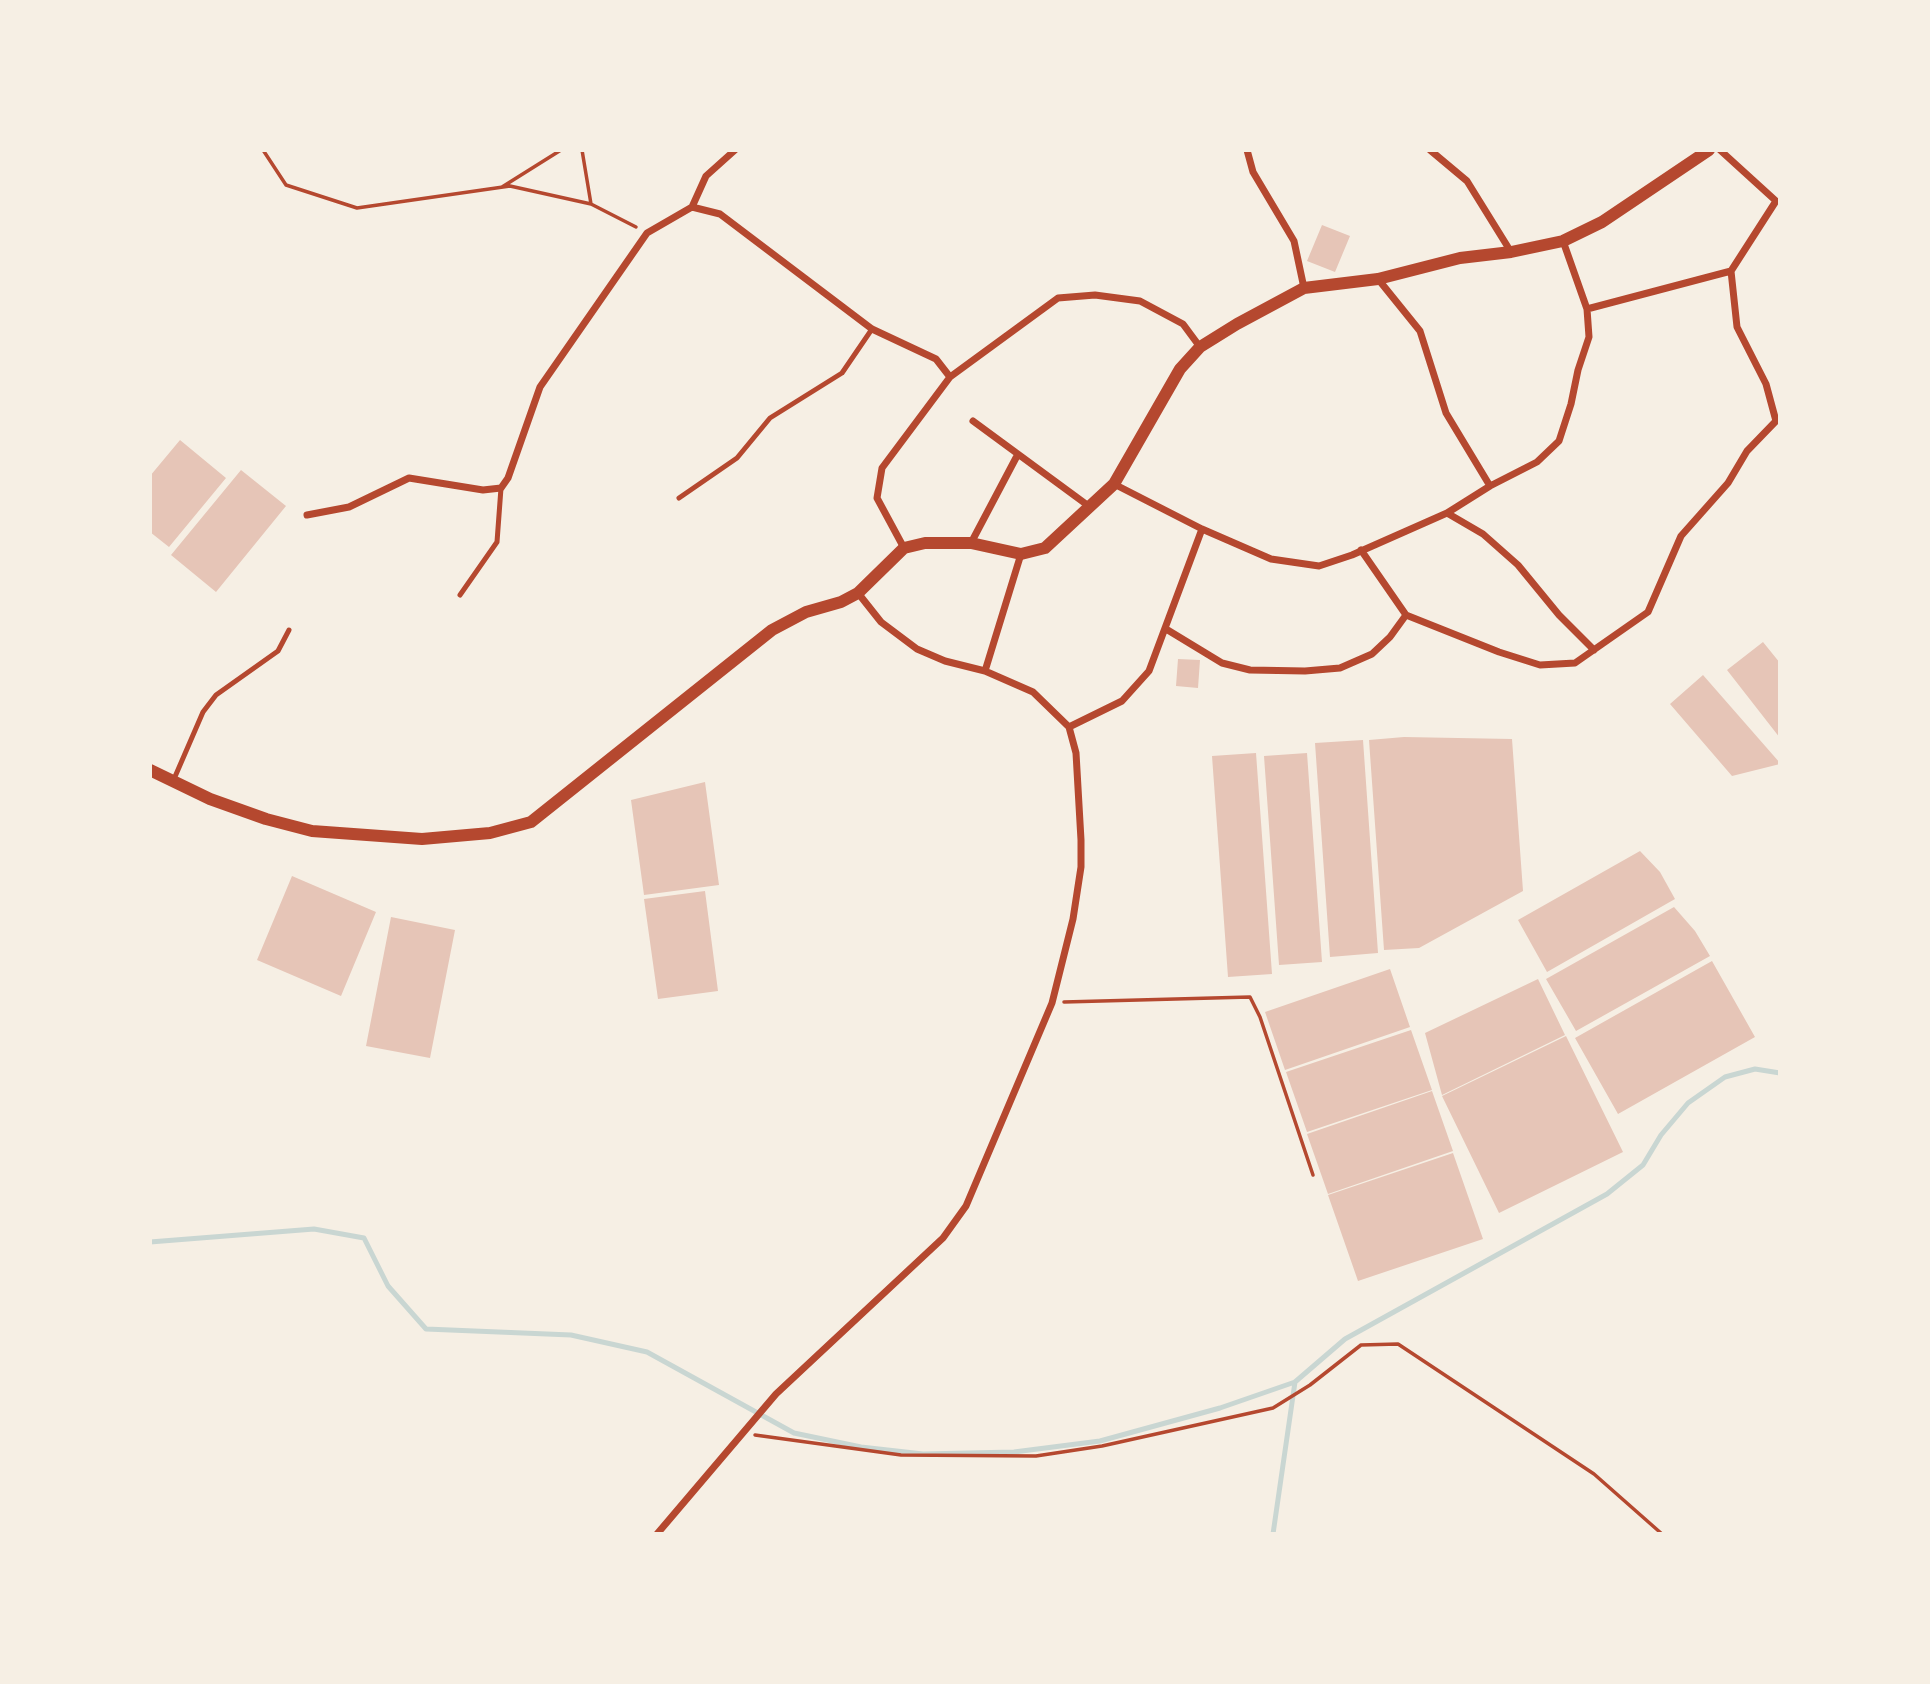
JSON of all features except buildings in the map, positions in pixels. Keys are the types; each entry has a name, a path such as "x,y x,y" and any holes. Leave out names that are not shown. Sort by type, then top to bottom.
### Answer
{"street":[{"path":"307,514 349,507 409,478 483,490 501,488 508,478 540,387 647,233 692,207 706,176 735,150"},
{"path":"1247,150 1253,172 1294,241 1304,288"},
{"path":"1430,150 1466,181 1511,252"},
{"path":"1361,550 1406,615 1499,652 1540,665 1575,663 1648,612 1681,536 1728,483 1747,451 1776,421 1766,384 1737,327 1731,271 1778,200 1720,150"},
{"path":"150,770 173,782 266,819 312,831 422,839 490,833 531,822 772,630 806,612 841,602 858,593 904,548 925,543 971,543 1021,554 1045,548 1114,484 1180,369 1200,347 1237,324 1304,288 1378,279 1460,258 1511,252 1563,241 1602,222 1707,151"},
{"path":"692,207 720,214 872,330 936,359 950,377"},
{"path":"1114,484 1202,529 1271,559 1319,566 1447,513 1490,486 1537,462 1559,441 1589,337 1587,309 1563,241"},
{"path":"1587,309 1731,271"},
{"path":"1378,279 1420,331 1446,413 1490,486"},
{"path":"904,548 877,498 882,468 950,377 1058,298 1095,295 1140,301 1183,324 1200,347"},
{"path":"973,421 1090,507"},
{"path":"971,543 1018,454"},
{"path":"1447,513 1483,534 1518,565 1559,615 1594,650"},
{"path":"1069,727 1122,701 1149,671 1202,529"},
{"path":"985,671 1021,554"},
{"path":"657,1534 776,1394 943,1238 966,1206 1052,1003 1073,919 1081,867 1076,753 1069,727 1033,692 985,671 946,661 917,649 881,622 858,593"},
{"path":"1166,629 1222,663 1250,670 1304,671 1340,668 1372,654 1390,637 1406,615"}],"lane":[{"path":"679,498 737,458 770,418 842,373 872,330"},
{"path":"460,595 497,542 501,488"},
{"path":"173,782 203,712 216,695 278,651 289,630"}],"path":[{"path":"263,150 286,185 357,208 510,186 591,204 647,233"},
{"path":"500,188 561,150"},
{"path":"582,150 591,204"},
{"path":"1052,1003 1250,997 1260,1017 1313,1175"},
{"path":"744,1432 901,1455 1036,1456 1102,1446 1273,1408 1310,1385 1361,1345 1398,1344 1594,1474 1662,1534"}],"waterway":[{"path":"150,1242 314,1229 364,1238 388,1286 426,1329 571,1335 647,1352 794,1433 861,1447 923,1454 1014,1452 1100,1441 1220,1408 1295,1382 1345,1339 1607,1194 1643,1165 1661,1135 1688,1103 1725,1077 1755,1069 1780,1073"},
{"path":"1273,1534 1295,1382"}]}
